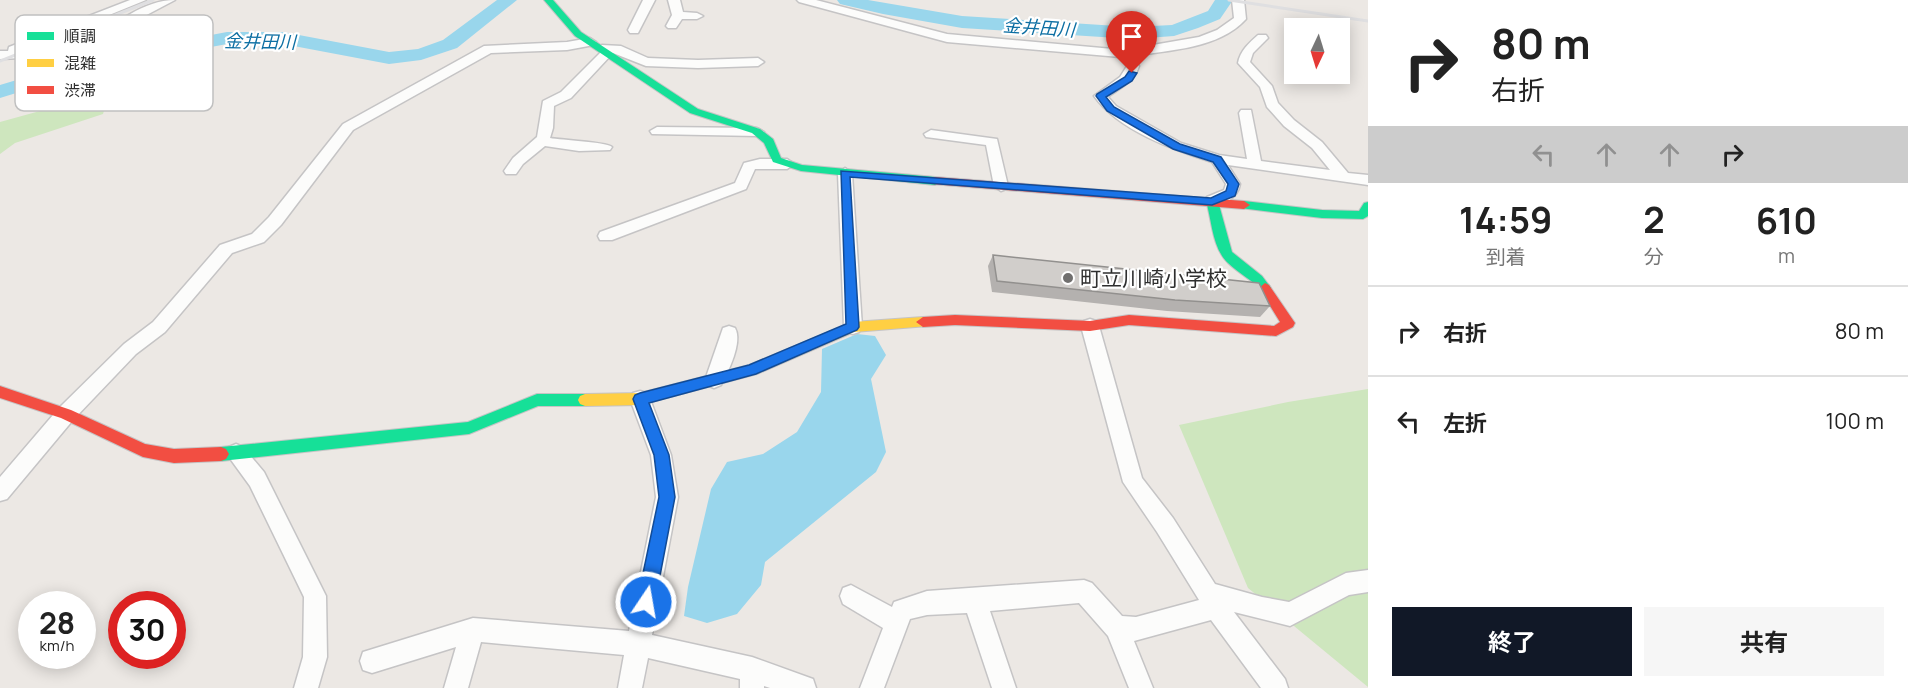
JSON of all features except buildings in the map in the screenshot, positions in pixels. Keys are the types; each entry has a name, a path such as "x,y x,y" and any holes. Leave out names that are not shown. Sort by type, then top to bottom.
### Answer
{"street":[{"path":"102,15 140,0"},
{"path":"140,15 170,0"},
{"path":"548,0 578,34 599,48 694,111 757,132 769,141 777,160 801,168 1000,186 1212,201 1308,215 1363,215 1368,206"},
{"path":"634,30 649,0"},
{"path":"672,26 678,15 674,0"},
{"path":"803,0 947,38 1124,54 1202,40 1221,33 1240,19 1238,0"},
{"path":"678,15 698,16"},
{"path":"1262,38 1251,48 1244,58 1244,63 1266,86 1272,105 1289,123 1317,146 1345,178"},
{"path":"0,492 66,414 130,349 159,327 226,249 258,238 275,221 348,127 488,49 567,46 617,49 646,62 698,64 758,62"},
{"path":"510,171 517,159 541,141 547,128 548,104 566,95 599,48"},
{"path":"1,55 15,49"},
{"path":"1124,54 1134,66 1132,73 1129,79 1101,96 1103,101 1111,109 1176,146 1217,159 1368,180"},
{"path":"1246,113 1255,165"},
{"path":"657,131 757,132"},
{"path":"931,134 992,142 1000,186"},
{"path":"541,141 579,147 605,147"},
{"path":"525,154 540,163"},
{"path":"1212,201 1231,193 1233,184 1217,159"},
{"path":"606,236 741,186 748,166 787,164"},
{"path":"845,173 853,327"},
{"path":"0,392 66,414 143,450 174,456 236,453 470,428 537,400 640,399 752,370 853,327 955,320 1090,326 1129,320 1276,331 1288,322 1261,281 1230,259 1222,244 1219,222 1212,201"},
{"path":"1090,326 1133,482 1165,525 1212,600 1276,688"},
{"path":"714,380 728,343 729,333"},
{"path":"630,688 667,497 661,455 640,399"},
{"path":"236,453 257,479 315,596 315,657 306,688"},
{"path":"1117,628 1136,629 1212,600 1290,614 1346,584 1368,581"},
{"path":"872,688 902,610 919,605 1084,591 1117,628 1141,688"},
{"path":"851,596 897,623"},
{"path":"975,601 1004,688"},
{"path":"456,688 472,630"},
{"path":"372,661 472,630 638,644 752,678 804,688"}],"green space":[{"path":"40,111 104,111 103,114 15,143 0,154 0,122"},
{"path":"1368,389 1368,687 1248,588 1179,425 1288,402"}],"water":[{"path":"857,334 875,336 886,355 871,379 886,452 876,472 765,562 761,585 737,614 707,623 684,616 688,587 711,489 727,462 763,454 797,432 821,392 822,349"}],"waterway":[{"name":"金井田川","path":"213,41 227,38 283,38 389,58 421,54 450,44 508,0"},
{"name":"金井田川","path":"846,0 883,9 962,22 1133,33 1174,30 1191,24 1214,15 1224,0"},
{"name":"金井田川","path":"0,92 15,87"}],"railway":[{"path":"115,15 153,0"},
{"path":"1229,0 1368,21"},
{"path":"0,61 15,55"}],"traffic: fast":[{"path":"548,0 578,34 694,111 756,131 769,141 777,160 801,168 935,181"},
{"path":"1212,201 1224,249 1236,264 1265,288"},
{"path":"1244,205 1322,214 1363,215 1368,206"},
{"path":"221,454 469,428 537,400 585,400"}],"traffic: slow":[{"path":"585,400 640,399 752,370 853,327 923,322"}],"traffic: jam":[{"path":"935,181 1244,205"},
{"path":"923,322 955,320 1090,326 1129,320 1276,331 1288,323 1265,288"},
{"path":"0,392 66,414 143,450 174,456 221,454"}],"place":[{"name":"町立川崎小学校","path":"1068,278"}],"route":[{"path":"646,602 667,497 661,455 640,399 752,370 853,327 845,173 1212,201 1231,193 1233,184 1217,159 1176,146 1111,109 1103,101 1101,96 1108,89 1129,79 1132,73"}]}
